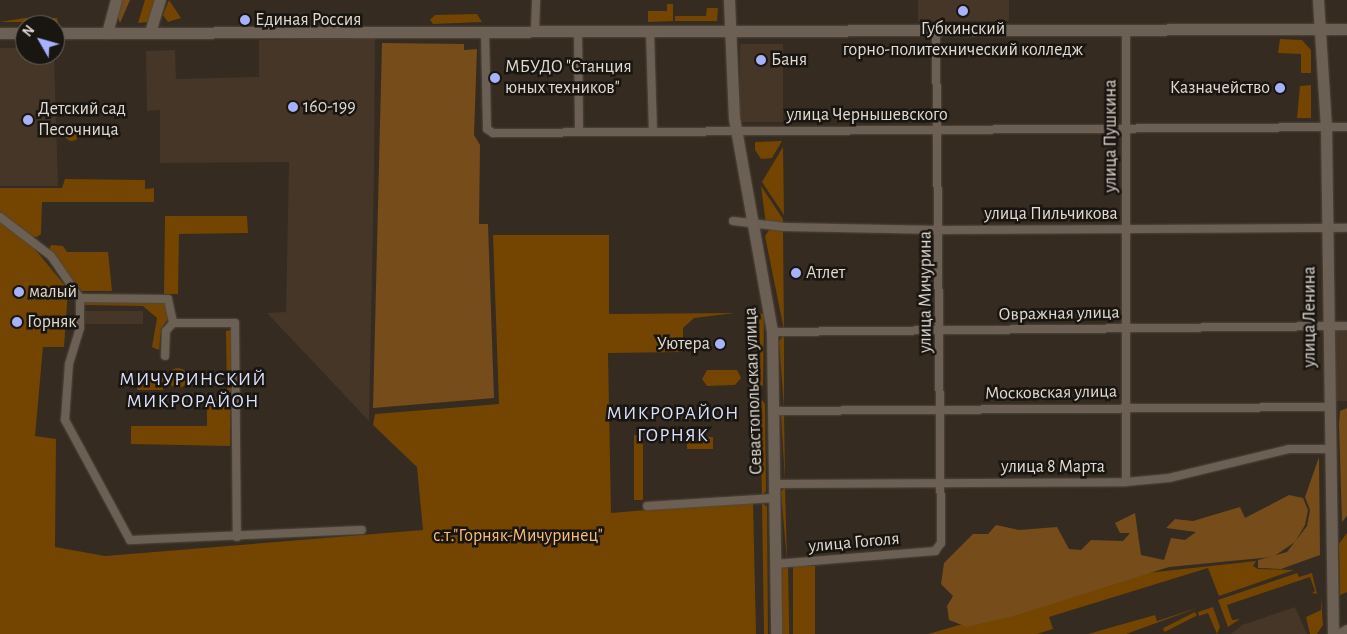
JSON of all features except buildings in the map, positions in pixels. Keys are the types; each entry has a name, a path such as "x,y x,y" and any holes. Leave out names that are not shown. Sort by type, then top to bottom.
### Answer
{"main road":[{"path":"107,33 116,0"},
{"path":"150,32 160,0"},
{"name":"Севастопольская улица","path":"729,0 736,131 772,332 776,634"},
{"name":"улица Ленина","path":"1318,0 1318,29 1324,48 1326,126 1327,326 1333,634"},
{"path":"65,33 1347,28"},
{"path":"0,33 15,33"},
{"path":"1340,634 1347,630"}],"street":[{"path":"535,31 536,0"},
{"name":"улица Мичурина","path":"935,551 941,543 941,331 936,30"},
{"name":"улица Пушкина","path":"1126,30 1126,482"},
{"name":"улица Чернышевского","path":"485,31 487,129 493,133 1347,127"},
{"path":"578,31 579,132"},
{"path":"650,31 653,132"},
{"path":"0,217 51,256 80,298 65,420 97,476 122,532 138,542 362,530"},
{"name":"улица Пильчикова","path":"732,221 754,226 940,230 1347,228"},
{"path":"80,298 168,299 172,323 166,331 165,356"},
{"path":"172,323 235,323 237,537"},
{"name":"Овражная улица","path":"772,332 1347,326"},
{"name":"Московская улица","path":"773,411 1329,407"},
{"name":"улица 8 Марта","path":"774,484 1126,482 1169,478 1289,449 1329,449"},
{"path":"648,506 775,498"},
{"name":"улица Гоголя","path":"775,564 935,551"}],"shaded area":[{"path":"122,0 130,0 120,23 117,15"},
{"name":"Губкинский горно-политехнический колледж","path":"918,0 1009,0 1009,21 918,21"},
{"path":"375,38 369,421 267,313 286,312 289,162 160,163 160,110 147,111 146,51 175,50 176,79 259,77 259,40"},
{"path":"382,43 464,44 464,50 477,49 474,135 480,145 479,224 488,224 494,398 373,408"},
{"path":"740,44 783,44 783,122 740,122"},
{"name":"Детский сад Песочница","path":"0,48 15,48 15,65 54,65 58,186 0,186"},
{"path":"85,311 143,311 143,324 85,324"},
{"path":"1335,329 1347,329 1347,401 1335,401"},
{"path":"1347,408 1347,516 1342,522 1339,424 1340,411"},
{"path":"1319,457 1320,555 1281,569 1258,568 1258,560 1287,552 1307,526 1310,510 1305,497"},
{"path":"1289,495 1303,498 1308,510 1305,525 1295,542 1273,557 1169,567 1017,615 967,627 949,620 947,606 953,596 941,584 944,563 973,534 988,534 996,525 1019,530 1057,527 1069,549 1081,550 1091,540 1123,541 1130,533 1120,533 1115,523 1135,513 1141,555 1164,560 1171,538 1185,540 1196,532 1166,528 1175,519 1193,521 1240,507 1245,518"},
{"path":"1295,607 1307,634 1231,634 1242,625"}],"green space":[{"path":"145,0 155,0 148,22 138,23"},
{"path":"169,0 181,18 168,22 163,15"},
{"path":"667,4 673,4 673,21 648,22 648,11 667,11"},
{"path":"707,8 718,8 717,21 675,21 675,16 706,16"},
{"path":"477,14 482,22 433,24 430,20 435,15"},
{"path":"15,20 15,22 0,22"},
{"path":"1280,39 1302,40 1311,50 1311,73 1301,73 1301,54 1278,53"},
{"path":"1311,85 1311,118 1297,118 1300,86"},
{"path":"69,127 75,127 79,134 75,141 69,141 65,137 65,131"},
{"path":"782,141 772,158 761,159 755,150 755,142"},
{"path":"783,147 784,215 762,182"},
{"path":"65,179 145,180 145,189 154,188 154,202 42,202 41,234 37,237 29,236 0,212 0,188 62,188"},
{"path":"761,186 783,219 783,224 766,224"},
{"path":"165,216 247,216 248,233 179,234 178,294 164,294"},
{"name":"с.т.\"Горняк-Мичуринец\"","path":"0,222 33,247 68,289 64,347 43,347 35,436 56,439 55,547 105,556 423,530 417,467 373,425 375,414 499,404 493,235 609,235 609,314 735,313 694,318 683,328 683,352 608,353 611,513 753,501 756,634 0,634"},
{"path":"769,230 783,230 784,330 765,236"},
{"path":"51,245 63,246 67,252 108,252 112,291 81,291 49,250"},
{"path":"83,300 165,302 168,319 161,329 159,350 152,347 157,318 143,306 83,305"},
{"path":"759,313 764,314 763,386 760,385"},
{"path":"232,330 230,446 131,444 131,426 207,426 207,399 227,398 226,331"},
{"path":"784,335 784,408 779,341"},
{"path":"178,368 185,371 188,378 185,385 178,388 171,385 168,378 171,371"},
{"path":"707,370 737,370 741,378 735,385 707,386 702,379"},
{"path":"137,374 163,374 163,390 137,390"},
{"path":"760,397 765,404 766,491 762,496"},
{"path":"784,412 785,481 781,415"},
{"path":"634,435 643,435 643,500 634,500"},
{"path":"687,437 713,437 713,449 687,449"},
{"path":"785,487 787,561 781,492"},
{"path":"762,502 767,507 768,634 764,634"},
{"path":"1347,533 1347,592 1340,595 1339,544"},
{"path":"1256,561 1253,566 1258,569 1294,570 1219,596 1208,568 1049,617 1053,629 1037,634 928,634 1138,574"},
{"path":"780,565 788,565 789,634 781,634"},
{"path":"793,566 815,566 815,634 793,634"},
{"path":"1297,573 1299,577 1312,573 1317,594 1312,593 1315,591 1310,577 1227,605 1232,620 1240,619 1228,627 1218,600"},
{"path":"1321,597 1323,625 1317,634 1310,634 1306,617 1321,610"},
{"path":"1203,606 1126,634 1088,634 1155,615 1157,621"},
{"path":"1213,607 1220,627 1217,634 1208,613 1199,616 1198,612"},
{"path":"1195,612 1197,616 1165,632 1163,628"}],"place":[{"name":"Губкинский горно-политехнический колледж","path":"963,11"},
{"name":"Единая Россия","path":"245,20"},
{"name":"Баня","path":"761,60"},
{"name":"МБУДО \"Станция юных техников\"","path":"495,78"},
{"name":"Казначейство","path":"1280,88"},
{"name":"160-199","path":"293,107"},
{"name":"Детский сад Песочница","path":"28,120"},
{"name":"Атлет","path":"796,273"},
{"name":"малый","path":"19,292"},
{"name":"Горняк","path":"17,322"},
{"name":"Уютера","path":"720,344"}],"district":[{"name":"МИЧУРИНСКИЙ МИКРОРАЙОН","path":"193,391"},
{"name":"МИКРОРАЙОН ГОРНЯК","path":"673,425"}]}
